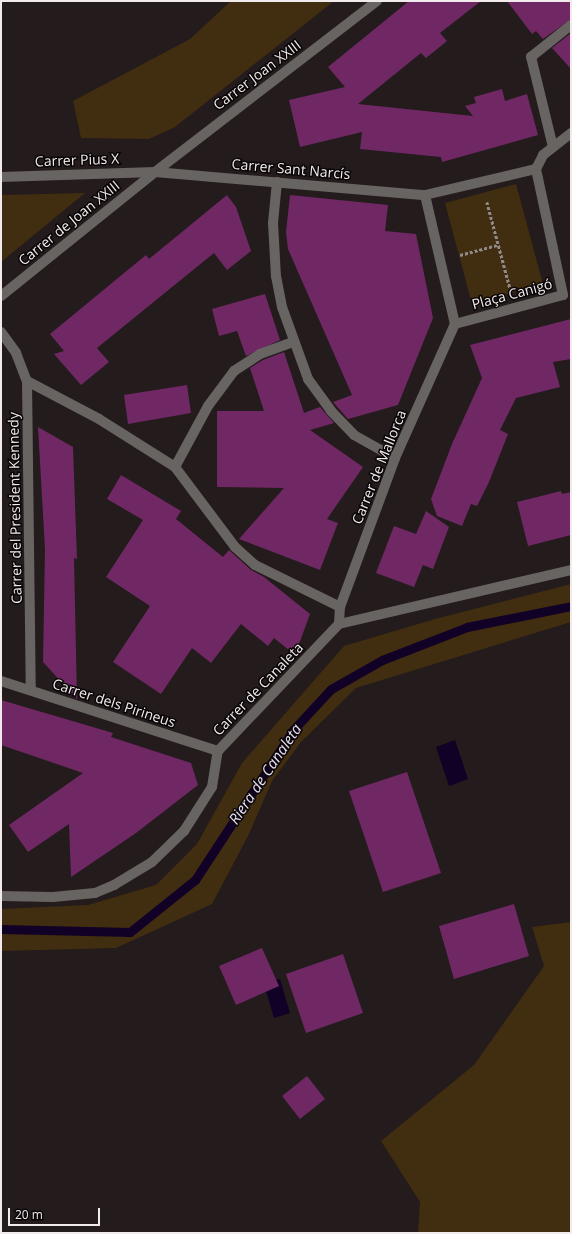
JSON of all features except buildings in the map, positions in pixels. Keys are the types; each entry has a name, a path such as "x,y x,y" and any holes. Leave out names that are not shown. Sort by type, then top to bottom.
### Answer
{"street":[{"name":"Carrer Joan XXIII","path":"154,172 377,1"},
{"path":"553,147 531,57 571,25"},
{"path":"455,324 425,195 536,169 543,154 571,133"},
{"name":"Plaça Canigó","path":"455,324 567,295 536,169"},
{"name":"Carrer Pius X","path":"1,177 154,172"},
{"name":"Carrer Sant Narcís","path":"154,172 425,195"},
{"name":"Carrer de Joan XXIII","path":"1,296 154,172"},
{"path":"277,182 273,223 276,276 293,342 308,379 331,411 354,434 395,458"},
{"name":"Carrer de Mallorca","path":"339,624 340,607 395,458 455,324"},
{"name":"Carrer del President Kennedy","path":"1,332 16,353 27,381 31,690"},
{"path":"175,467 208,406 234,371 260,354 293,342"},
{"path":"27,381 99,419 175,467 235,547 255,565 340,607"},
{"path":"339,624 431,605 571,570"},
{"name":"Carrer de Canaleta","path":"1,896 53,897 95,893 114,885 152,862 184,831 212,787 218,751 339,624"},
{"name":"Carrer dels Pirineus","path":"1,681 218,751"}],"path":[{"path":"481,181 515,308"},
{"path":"440,260 498,245"}],"shaded area":[{"path":"231,1 334,1 175,127 149,139 81,138 73,101 190,39"},
{"path":"516,184 543,284 472,304 445,203"},
{"path":"85,193 1,262 1,195"},
{"path":"571,584 571,622 356,688 301,742 272,781 248,836 212,904 116,948 1,951 1,909 88,905 156,885 197,844 242,763 344,646 435,619"},
{"path":"455,740 468,779 449,786 436,747"},
{"path":"571,922 571,1233 418,1233 420,1202 381,1141 474,1065 544,966 532,927"},
{"path":"280,979 290,1013 274,1018 264,984"}],"waterway":[{"name":"Riera de Canaleta","path":"1,929 130,932 195,880 293,730 331,689 382,660 467,627 571,606"}]}
